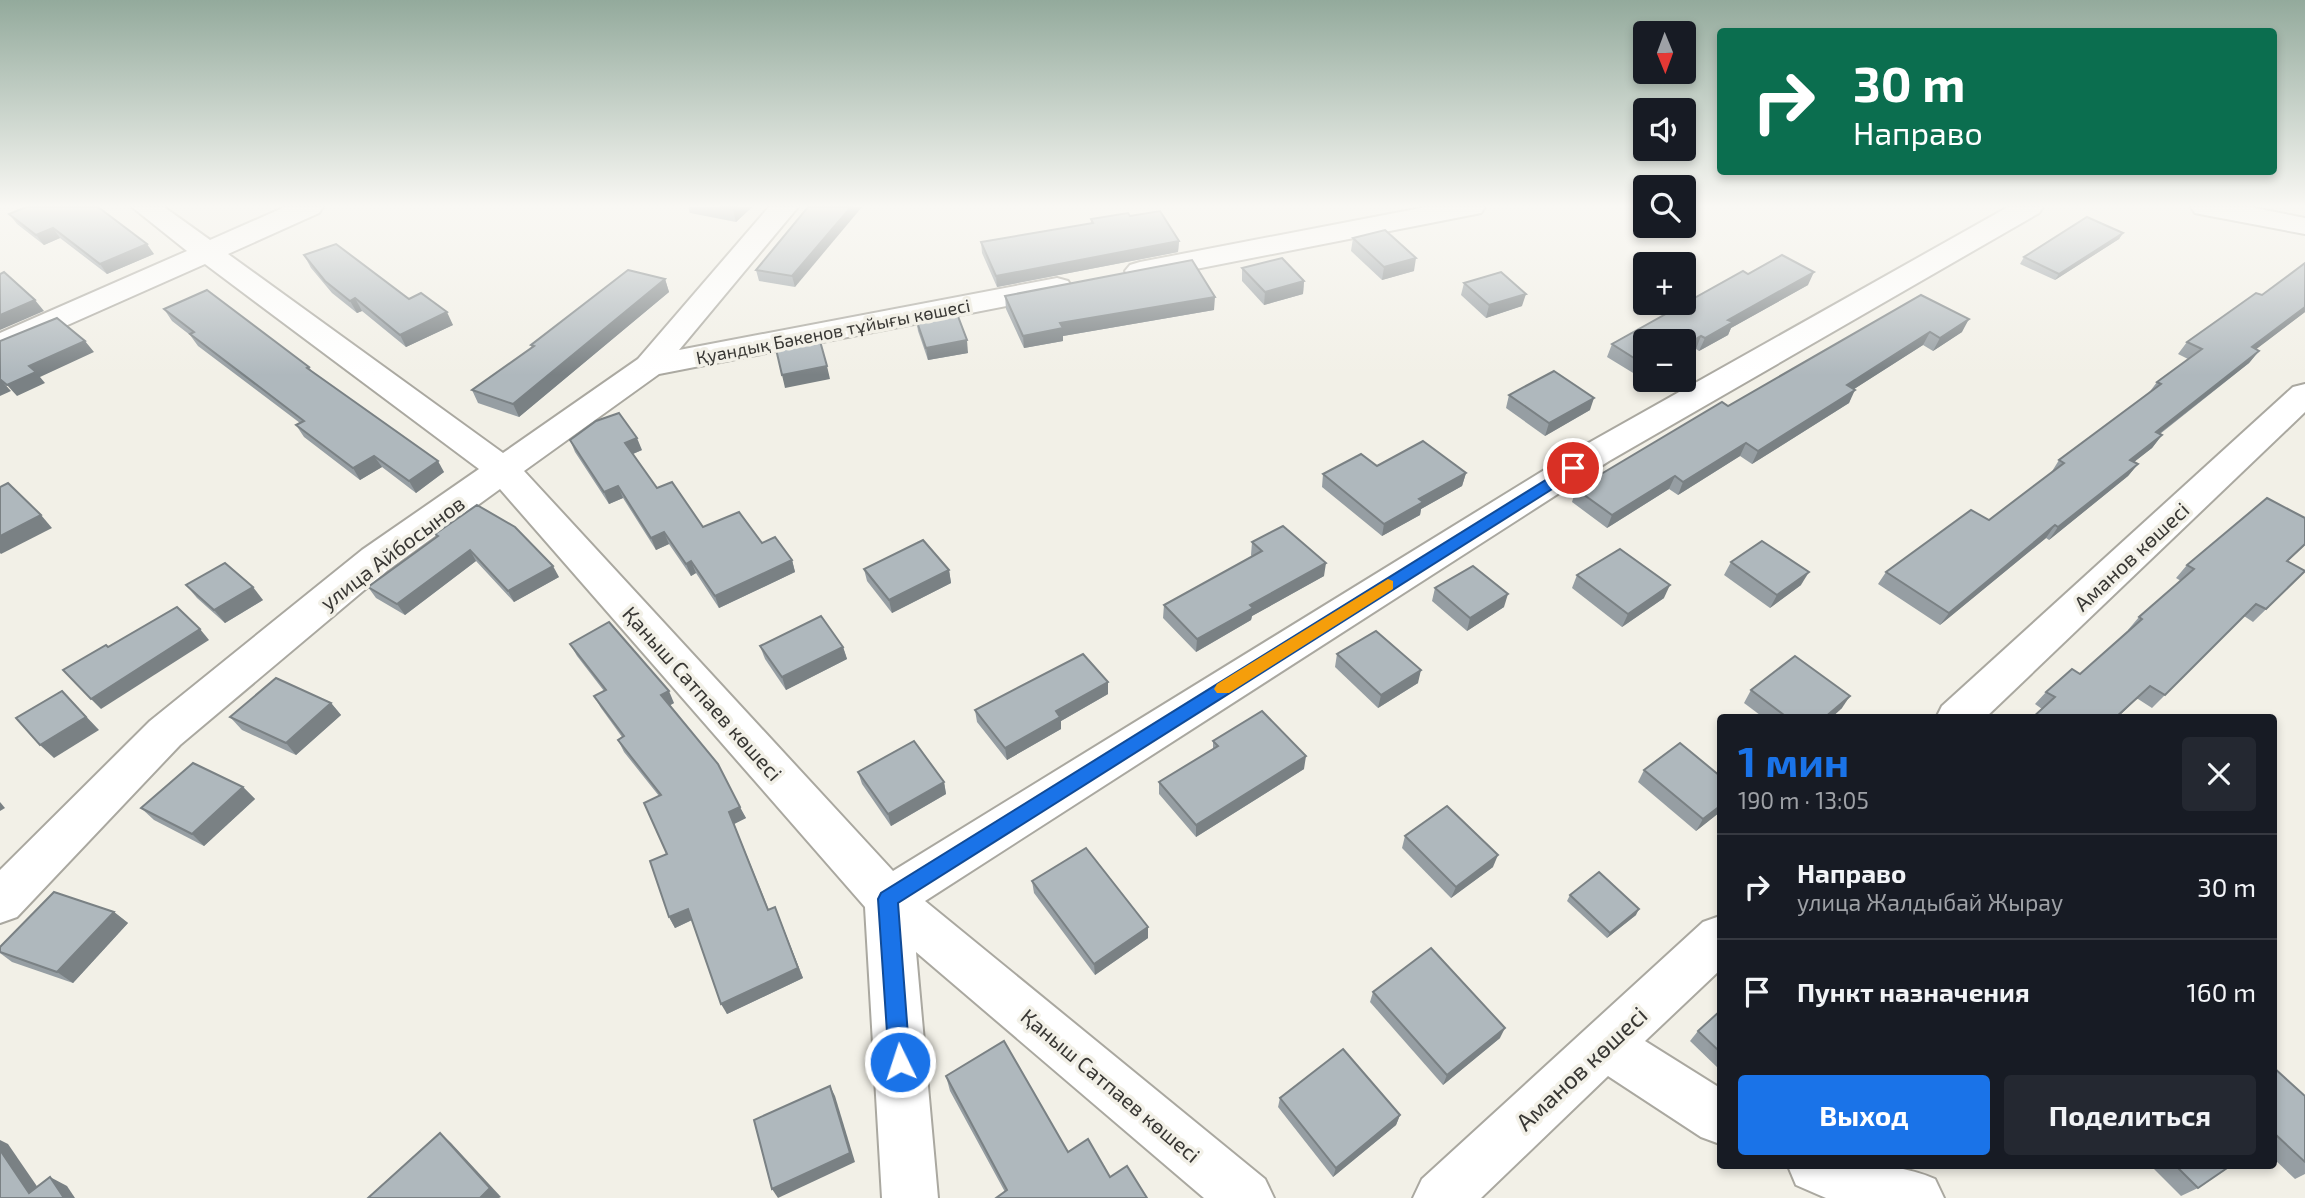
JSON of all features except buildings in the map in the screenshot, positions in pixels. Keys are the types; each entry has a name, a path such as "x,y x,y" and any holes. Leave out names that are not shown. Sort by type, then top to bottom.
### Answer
{"street":[{"path":"0,345 183,263"},
{"name":"Қаныш Сатпаев көшесі","path":"222,263 503,470 888,899 1246,1198"},
{"name":"улица Айбосынов","path":"0,902 165,733 375,560 649,366 737,263"},
{"name":"Қуандық Бәкенов тұйығы көшесі","path":"649,366 1184,263"},
{"path":"910,1198 888,899 1597,453 1931,263"},
{"name":"Аманов көшесі","path":"1961,714 2305,394"},
{"name":"Аманов көшесі","path":"1441,1198 1717,941"},
{"path":"1605,1045 1717,1116"},
{"path":"1822,1169 1880,1193 1916,1198"}],"slow traffic":[{"path":"1223,689 1388,585"}],"route":[{"path":"900,1062 888,899 1573,468"}]}
